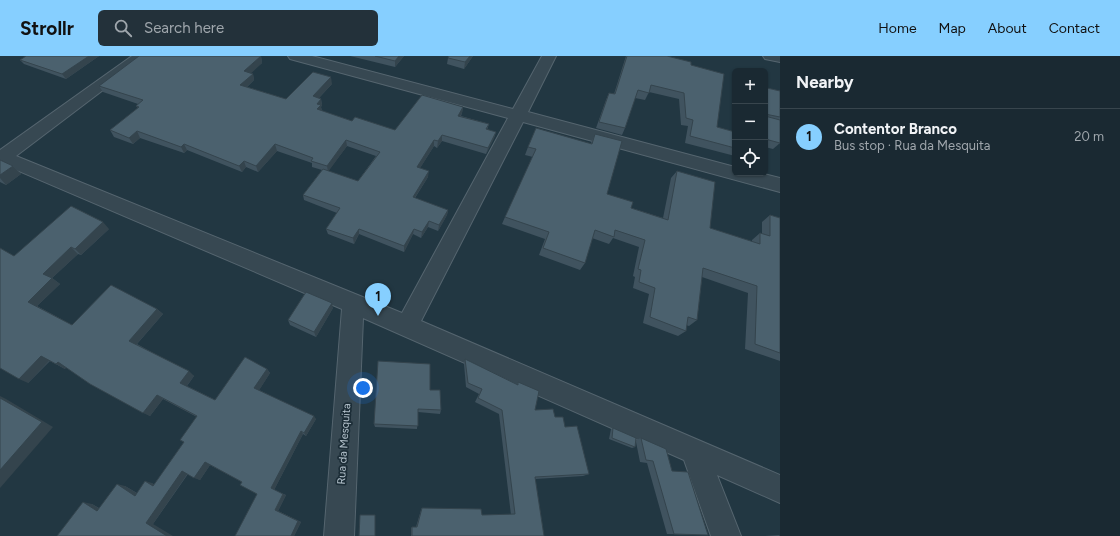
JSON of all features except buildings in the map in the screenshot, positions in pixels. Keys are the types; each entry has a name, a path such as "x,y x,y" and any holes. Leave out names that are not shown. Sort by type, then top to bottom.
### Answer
{"street":[{"path":"1,156 141,56"},
{"path":"294,56 732,172"},
{"path":"407,326 548,56"},
{"path":"770,56 780,58"},
{"path":"1,156 407,326 780,489"},
{"path":"746,176 780,185"},
{"name":"Rua da Mesquita","path":"339,536 353,304"},
{"path":"694,452 726,536"}],"place":[{"name":"Contentor Branco","path":"378,316"}]}
